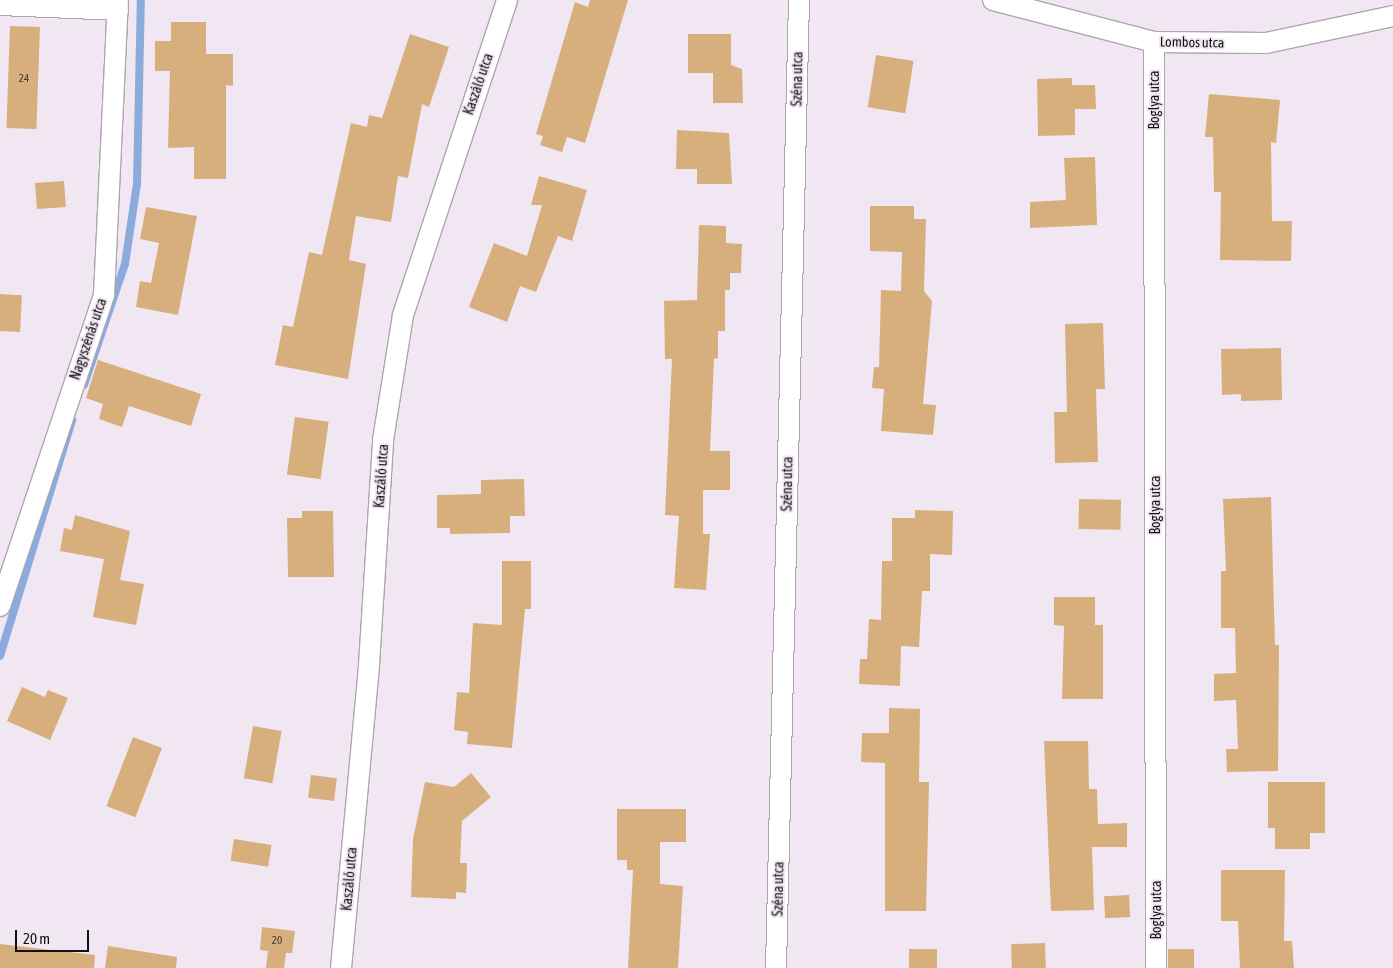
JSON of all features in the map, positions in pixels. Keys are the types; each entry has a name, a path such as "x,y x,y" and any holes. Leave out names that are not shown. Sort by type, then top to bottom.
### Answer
{"street":[{"name":"Kaszáló utca","path":"340,968 369,665 383,440 403,314 507,0"},
{"name":"Széna utca","path":"776,968 799,0"},
{"name":"Lombos utca","path":"993,0 1154,42 1266,43 1393,16"},
{"path":"0,5 118,5"},
{"name":"Nagyszénás utca","path":"0,606 104,295 118,5"},
{"name":"Boglya utca","path":"1154,42 1156,968"}],"building":[{"path":"590,0 628,0 585,143 567,137 562,152 540,145 543,136 536,134 575,2 588,7"},
{"path":"171,22 206,22 206,54 233,54 233,86 226,85 226,179 194,179 194,147 168,148 170,71 155,71 155,41 171,41"},
{"path":"10,26 40,27 36,129 6,128"},
{"path":"410,34 449,47 429,107 422,104 408,178 398,176 391,222 356,216 349,260 366,264 348,379 275,365 283,325 293,327 309,252 322,255 351,123 367,127 369,115 382,118"},
{"path":"688,34 731,34 731,65 742,69 743,103 713,103 713,73 688,73"},
{"path":"876,55 914,61 905,113 868,107"},
{"path":"1072,78 1072,85 1095,85 1096,109 1075,109 1075,135 1038,136 1037,79"},
{"path":"1209,94 1280,100 1276,143 1271,142 1272,221 1292,221 1291,261 1220,260 1221,192 1214,192 1213,137 1205,137"},
{"path":"677,130 729,133 732,184 697,184 697,169 676,169"},
{"path":"1095,157 1097,225 1030,228 1030,202 1066,200 1064,158"},
{"path":"539,176 587,190 572,241 558,236 536,292 520,286 507,322 469,307 494,243 527,256 542,205 531,205"},
{"path":"64,181 66,207 37,209 35,183"},
{"path":"870,206 914,206 914,219 926,219 924,291 932,301 923,404 936,405 933,435 881,431 884,389 872,388 874,367 879,367 881,290 901,291 902,252 870,251"},
{"path":"146,207 197,216 178,315 136,307 140,281 151,283 159,243 140,239"},
{"path":"699,225 726,226 726,243 742,244 741,273 730,273 730,290 725,290 725,331 718,331 718,358 714,359 710,451 730,451 730,490 703,490 703,534 710,534 706,590 674,588 679,516 665,515 672,359 665,359 664,301 697,300"},
{"path":"0,294 22,295 20,332 0,331"},
{"path":"1103,323 1105,389 1096,389 1098,462 1055,463 1054,412 1067,412 1065,324"},
{"path":"1281,348 1282,400 1241,401 1241,394 1222,395 1221,349"},
{"path":"98,360 201,394 191,426 129,406 122,427 99,419 103,404 86,398"},
{"path":"295,417 329,422 321,479 287,474"},
{"path":"524,479 525,516 510,516 510,533 450,534 450,528 437,528 437,495 481,494 481,480"},
{"path":"1271,497 1275,645 1279,645 1278,771 1227,772 1226,749 1238,749 1236,700 1214,701 1214,674 1236,673 1235,628 1221,628 1221,571 1226,571 1223,499"},
{"path":"1079,499 1121,500 1120,530 1078,529"},
{"path":"915,510 953,511 952,555 930,554 930,591 922,591 919,647 901,646 900,686 859,684 860,659 867,659 869,619 881,620 882,561 892,561 892,518 915,518"},
{"path":"302,511 333,511 334,577 288,577 287,518 302,518"},
{"path":"75,515 130,531 120,580 144,584 136,625 93,617 104,559 60,551 64,528 72,530"},
{"path":"502,561 531,561 531,609 525,609 512,748 467,744 468,732 454,730 457,692 469,693 473,623 502,625"},
{"path":"1054,597 1095,597 1095,625 1103,625 1103,699 1062,699 1064,626 1054,625"},
{"path":"22,687 45,697 48,690 68,698 50,740 7,721"},
{"path":"889,708 920,709 919,782 929,782 926,911 885,911 885,763 861,762 862,733 889,733"},
{"path":"253,726 282,731 272,783 244,778"},
{"path":"133,737 162,748 135,817 106,806"},
{"path":"1044,741 1088,741 1089,789 1097,789 1098,824 1127,823 1127,847 1092,847 1094,910 1051,911"},
{"path":"471,773 491,797 462,821 460,863 467,863 466,893 456,892 456,899 411,897 413,839 425,782 454,787"},
{"path":"311,775 337,778 334,801 308,798"},
{"path":"1268,782 1325,782 1325,833 1310,833 1310,849 1275,849 1275,828 1268,828"},
{"path":"617,809 686,809 686,842 660,842 660,884 683,886 678,968 628,968 633,870 627,870 627,860 617,860"},
{"path":"234,839 272,845 268,867 231,861"},
{"path":"1221,870 1285,870 1284,941 1292,941 1294,968 1240,968 1238,921 1221,921"},
{"path":"1129,895 1130,917 1105,918 1104,896"},
{"path":"262,927 295,931 292,953 286,953 284,968 266,968 268,951 260,950"},
{"path":"1045,943 1046,968 1012,968 1011,944"},
{"path":"0,944 95,955 94,968 0,968"},
{"path":"108,946 177,957 176,968 105,968"},
{"path":"909,949 937,949 937,968 909,968"},
{"path":"1168,949 1194,949 1194,968 1168,968"}],"waterway":[{"path":"84,385 125,264 137,184 141,0"},
{"path":"0,656 72,420"}]}
